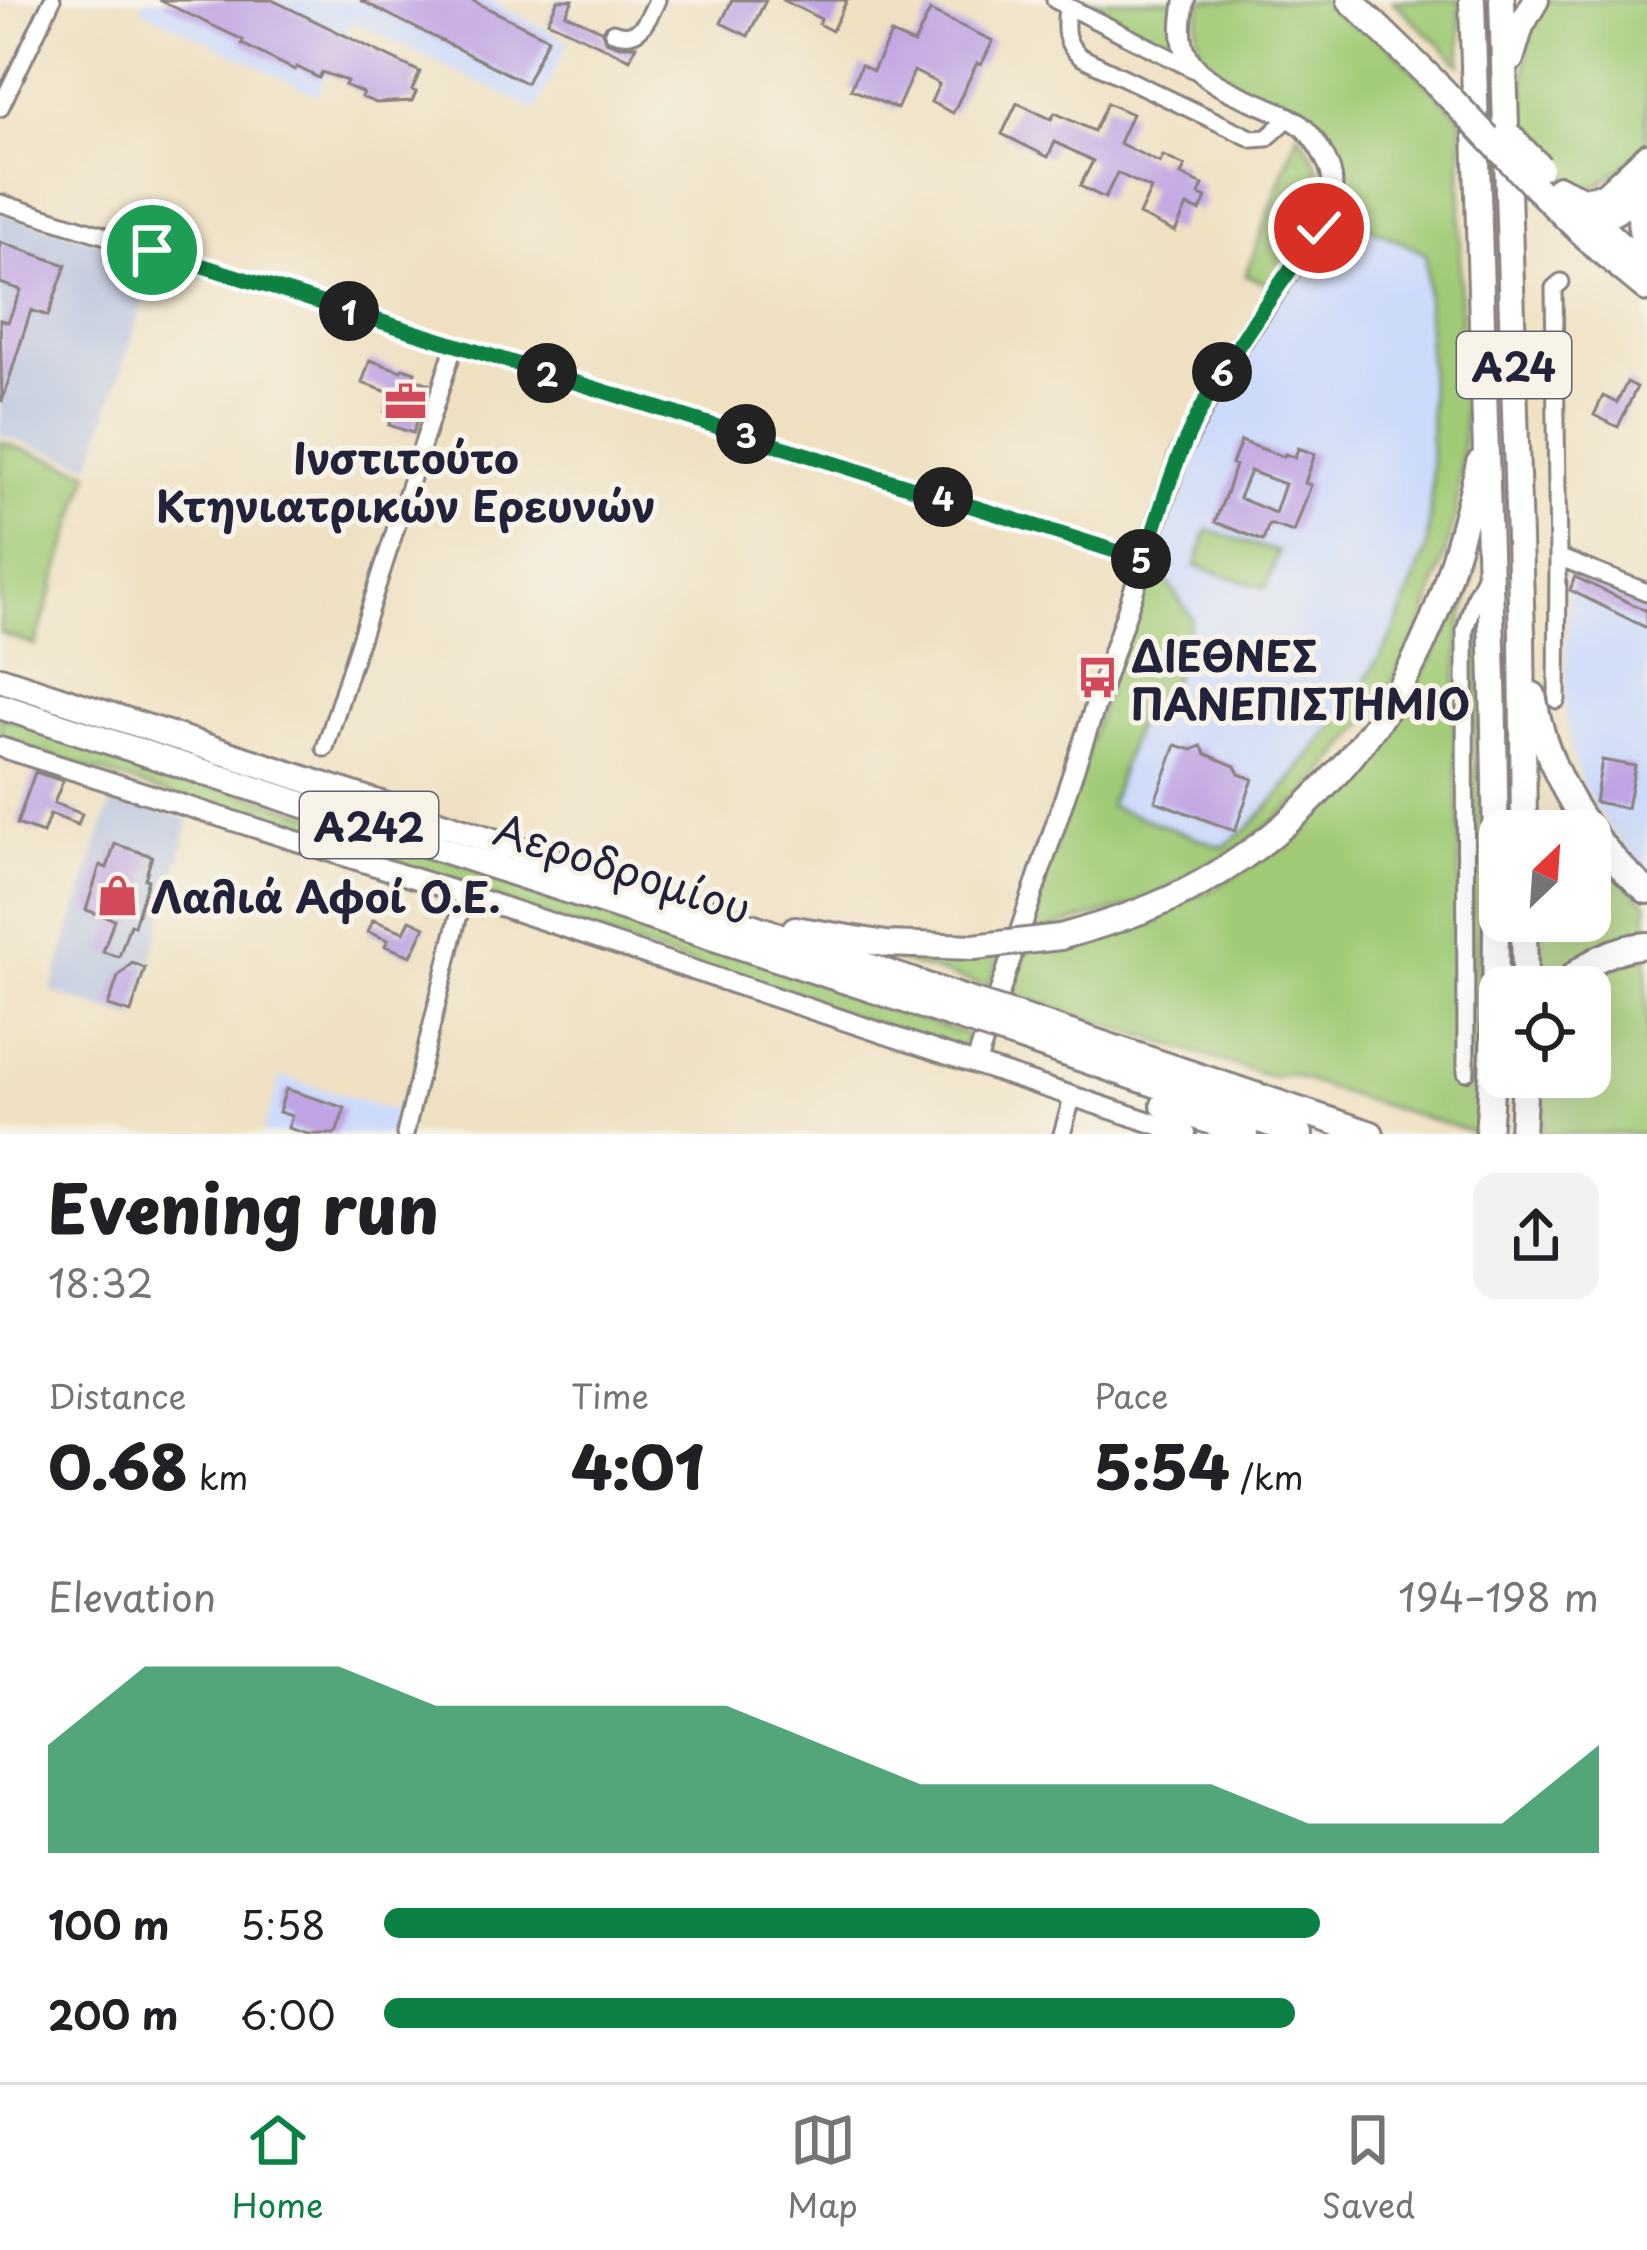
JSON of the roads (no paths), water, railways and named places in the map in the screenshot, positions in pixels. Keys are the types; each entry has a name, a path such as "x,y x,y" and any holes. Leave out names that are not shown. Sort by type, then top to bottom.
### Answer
{"main road":[{"path":"1350,0 1443,80"},
{"path":"1371,0 1548,188 1597,248 1647,289"},
{"name":"Α24","path":"1472,0 1490,566 1495,997 1488,1134"},
{"name":"Α24","path":"1502,0 1524,810"},
{"path":"1506,97 1514,44 1536,0"},
{"path":"1597,248 1598,208 1647,156"},
{"path":"1548,188 1583,199 1611,216 1647,183"},
{"path":"1647,183 1639,211 1647,250"},
{"path":"1598,208 1647,266"},
{"path":"716,914 886,944 974,947 1060,937 1111,922 1202,883 1234,863 1275,832 1339,770 1396,694 1438,606 1487,431"},
{"path":"1522,634 1536,716 1558,778 1599,842 1647,891"},
{"name":"Αεροδρομίου","path":"0,679 716,914"},
{"name":"Αεροδρομίου","path":"0,706 1018,1027"},
{"path":"716,914 963,1009"},
{"path":"1587,966 1626,948 1647,945"},
{"path":"1018,1027 1083,1072 1245,1134"},
{"path":"1018,1027 1300,1134"},
{"path":"1018,1027 1371,1134"},
{"path":"1522,1134 1525,1098"}],"street":[{"path":"0,108 52,0"},
{"path":"613,32 634,35 645,26 657,0"},
{"path":"1185,0 1183,44 1202,73"},
{"path":"1196,0 1189,39 1202,73"},
{"path":"976,1063 1179,455 1223,370 1319,228 1333,187 1330,166 1301,126 1061,3"},
{"path":"1061,3 1067,39 1081,57 1253,139 1267,138 1288,119"},
{"path":"0,202 1144,560"},
{"path":"1557,700 1554,288 1561,282"},
{"path":"325,748 454,344"},
{"path":"1558,557 1647,592"},
{"path":"1466,1072 1465,630 1490,566"},
{"path":"0,747 1186,1134"},
{"path":"405,1134 464,895"},
{"path":"1062,1134 1073,1095"}],"place":[{"name":"Ινστιτούτο Κτηνιατρικών Ερευνών","path":"406,402"},
{"name":"ΔΙΕΘΝΕΣ ΠΑΝΕΠΙΣΤΗΜΙΟ","path":"1097,678"},
{"name":"Λαλιά Αφοί Ο.Ε.","path":"117,895"}]}
